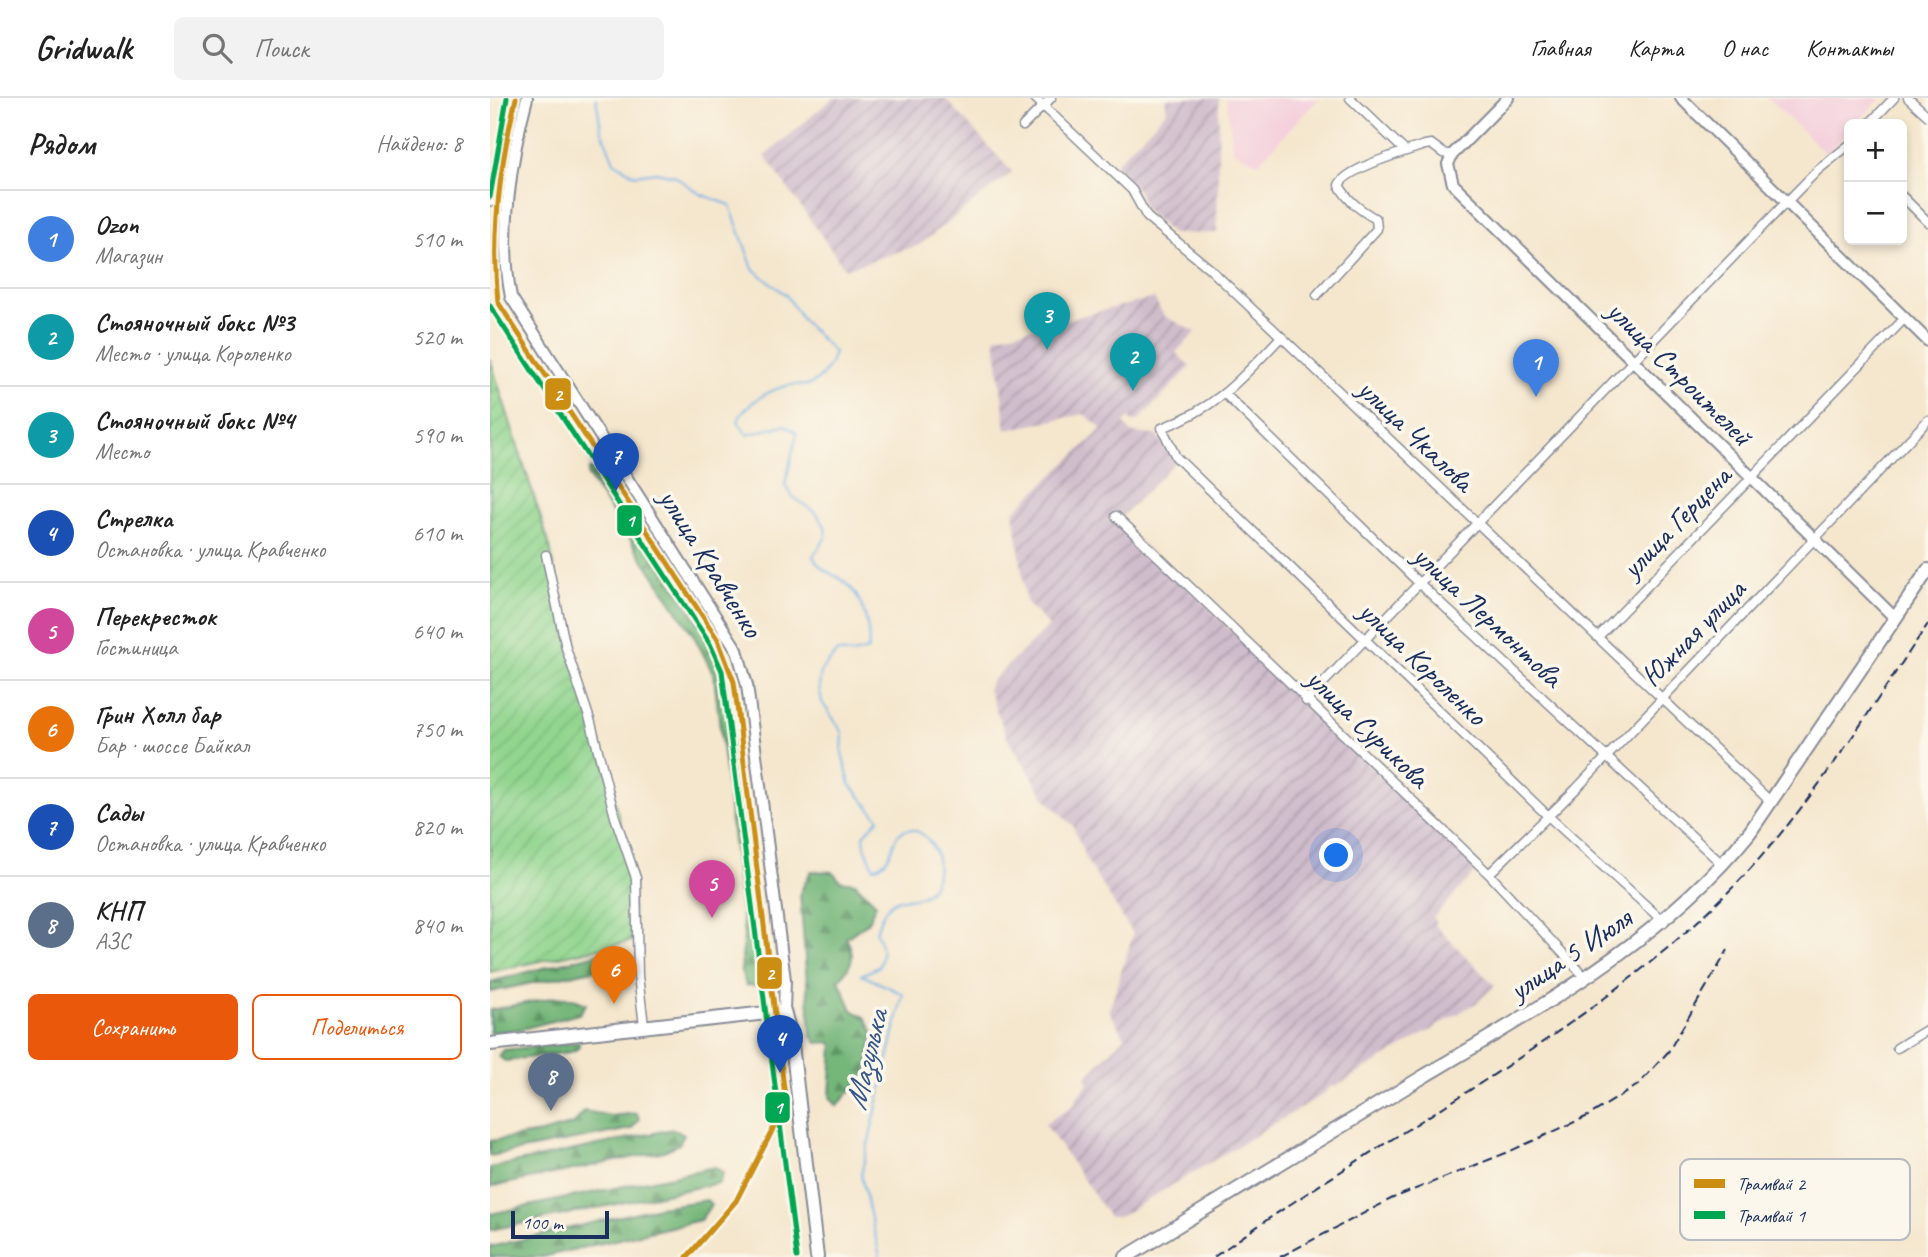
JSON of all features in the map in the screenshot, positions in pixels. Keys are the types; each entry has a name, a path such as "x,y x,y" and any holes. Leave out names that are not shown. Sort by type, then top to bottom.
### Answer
{"highway":[{"name":"улица 5 Июля","path":"1126,1257 1585,977 1664,922 1723,864 1771,802 1928,570"},
{"path":"490,1044 784,1011"},
{"name":"улица Кравченко","path":"784,1011 791,1036 817,1257"}],"main road":[{"name":"улица Кравченко","path":"527,98 519,129 509,205 506,253 511,297 728,633 744,668 785,980 784,1011"},
{"path":"1452,155 1508,98"},
{"path":"1681,98 1928,341"},
{"name":"улица Строителей","path":"1452,155 1448,163 1453,184 1895,618"}],"street":[{"name":"улица Чкалова","path":"1035,98 1132,190 1147,217 1209,268 1771,802"},
{"path":"1023,126 1051,98"},
{"path":"1350,98 1405,151"},
{"path":"1874,119 1895,98"},
{"path":"1908,98 1928,117"},
{"path":"1317,295 1377,229 1376,219 1353,204 1344,194 1341,180 1405,151 1431,144 1443,153 1452,155"},
{"path":"1306,701 1475,522 1818,170 1844,149"},
{"path":"490,201 509,205"},
{"path":"1907,201 1928,222"},
{"name":"улица Герцена","path":"1598,636 1905,318"},
{"path":"1226,395 1280,338"},
{"name":"улица Короленко","path":"1226,395 1194,416 1162,428 1176,457 1547,815 1664,922"},
{"name":"улица Лермонтова","path":"1226,395 1419,583 1723,864"},
{"name":"Южная улица","path":"1489,874 1576,789 1928,420"},
{"name":"улица Сурикова","path":"1116,516 1489,874 1585,977"},
{"path":"546,555 566,648 592,723 615,817 636,878 638,976 644,1025"},
{"path":"1897,1048 1928,1029"}],"shaded area":[{"path":"833,98 945,98 1012,172 919,245 845,269 765,156"},
{"path":"1165,98 1219,98 1217,233 1172,234 1144,208 1139,192 1115,164 1167,111"},
{"path":"1226,98 1319,98 1258,163 1233,151"},
{"path":"1768,98 1881,98 1860,119 1844,119 1844,135 1826,154"},
{"path":"1154,298 1164,316 1196,332 1176,352 1190,367 1139,420 1133,422 1129,418 1124,423 1131,433 1156,435 1176,461 1118,520 1477,870 1433,918 1436,921 1434,924 1495,986 1476,1003 1335,1087 1332,1085 1322,1095 1119,1217 1109,1217 1045,1124 1075,1104 1076,1098 1089,1083 1086,1077 1125,1037 1109,1011 1133,934 1087,861 1073,826 1046,799 1007,737 988,690 992,681 1049,626 1026,602 1014,511 1102,429 1084,414 1006,430 995,337"}],"green space":[{"path":"490,359 550,547 562,614 598,735 633,875 632,941 490,972"},
{"path":"595,468 714,645 724,679 762,937 765,978 758,986 746,985 741,971 744,936 714,675 694,636 588,476 589,469"},
{"path":"811,871 833,872 840,881 855,883 876,904 867,923 846,938 852,960 839,980 852,1010 866,1018 873,1032 867,1073 837,1106 830,1097 833,1046 830,1042 817,1043 811,1035 800,893"},
{"path":"600,953 615,953 617,965 490,992 490,982"},
{"path":"556,997 574,999 586,1004 579,1014 522,1029 490,1033 490,1010"},
{"path":"579,1042 579,1048 570,1052 505,1061 498,1056 503,1050"},
{"path":"584,1111 611,1116 637,1113 639,1120 631,1129 490,1156 490,1141 541,1133 574,1124"},
{"path":"673,1129 684,1134 679,1144 664,1151 490,1187 490,1168"},
{"path":"715,1167 723,1173 719,1183 490,1230 490,1214"},
{"path":"707,1200 711,1205 700,1220 542,1257 490,1257 490,1247 659,1207"}],"waterway":[{"name":"Мазулька","path":"596,98 601,129 614,162 635,175 656,172 675,176 700,194 730,205 753,269 786,295 804,322 834,352 828,367 818,380 808,385 791,385 768,393 753,402 738,421 747,435 784,425 797,433 785,485 793,497 816,513 825,526 826,537 813,556 816,561 852,589 864,614 868,650 853,654 837,652 821,671 819,687 822,702 843,733 842,753 850,784 879,819 864,835 865,846 874,868 887,859 897,837 906,830 925,836 933,848 938,865 935,882 924,895 897,900 885,910 876,932 882,949 879,967 861,975"},
{"name":"Мазулька","path":"862,975 903,994 861,1175 880,1257"}],"railway":[{"path":"1214,1257 1280,1211 1551,1036 1616,989 1679,938 1737,883 1790,822 1815,790 1928,624"},
{"path":"1280,1257 1393,1198 1506,1153 1588,1116 1638,1085 1668,1052 1728,950"}],"tram line":[{"name":"1","path":"490,197 507,98"},
{"name":"2","path":"516,98 498,199 498,302 718,640 734,682 786,1104 736,1201 687,1257"},
{"name":"1","path":"490,306 710,644 722,671 797,1257"}],"place":[{"name":"Стояночный бокс №4","path":"1047,350"},
{"name":"Стояночный бокс №3","path":"1133,391"},
{"name":"Ozon","path":"1536,397"},
{"name":"Сады","path":"616,491"},
{"name":"Перекресток","path":"712,918"},
{"name":"Грин Холл бар","path":"614,1004"},
{"name":"Стрелка","path":"780,1073"},
{"name":"КНП","path":"551,1111"}]}
